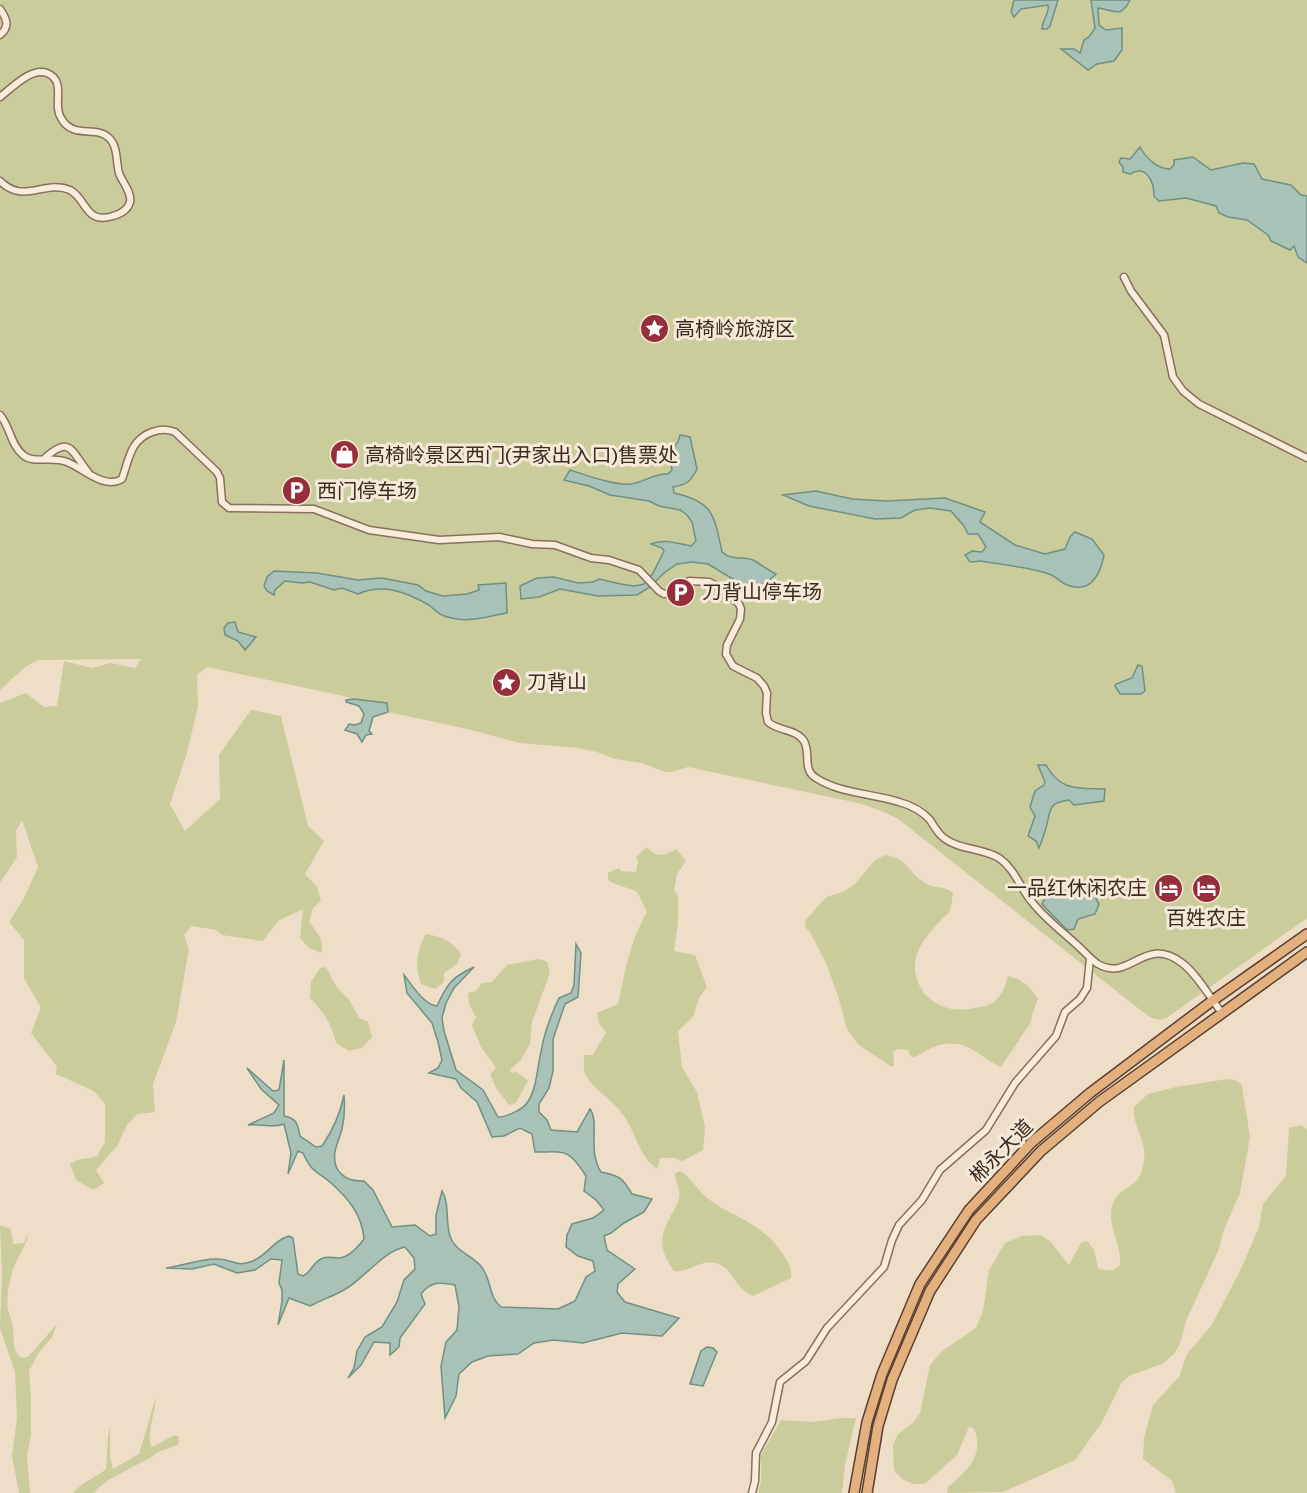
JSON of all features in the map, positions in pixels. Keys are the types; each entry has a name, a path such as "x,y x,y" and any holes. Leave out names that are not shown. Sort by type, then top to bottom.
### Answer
{"highway":[{"name":"郴永大道","path":"854,1493 867,1422 882,1374 920,1284 969,1210 1031,1143 1090,1093 1212,1001 1307,934"},
{"name":"郴永大道","path":"867,1493 878,1426 892,1380 930,1291 976,1220 1041,1151 1099,1102 1307,952"}],"street":[{"path":"0,9 7,24 6,29 0,35"},
{"path":"0,97 33,72 45,72 55,78 59,88 58,112 61,118 74,130 100,133 109,137 114,147 120,177 129,193 130,201 128,208 120,214 95,217 70,190 57,188 17,192 7,188 0,181"},
{"path":"1124,277 1131,291 1164,335 1173,377 1183,391 1199,404 1307,458"},
{"path":"0,415 4,419 12,440 24,456 39,460 58,447 68,447 74,450 90,474"},
{"path":"45,458 68,462 104,481 118,482 122,479 132,448 140,438 153,431 170,430 175,432 217,472 220,478 222,502 229,508 314,510 369,530 439,540 499,537 532,544 555,545 591,558 609,560 639,570 663,594 689,581 698,580 716,585 736,600 741,609 740,619 726,649 727,658 733,666 757,678 764,686 767,693 768,722 772,726 794,733 804,741 811,774 848,791 910,806 925,815 939,834 948,841 997,857 1009,867 1036,906 1100,965 1114,969 1125,967 1146,954 1164,955 1183,964 1222,1013"},
{"path":"752,1493 756,1453 772,1422 780,1382 806,1361 827,1328 884,1267 899,1225 922,1200 940,1170 986,1130 1015,1083 1056,1036 1065,1012 1080,999 1087,988 1090,958"}],"green space":[{"name":"高椅岭旅游区","path":"0,0 1307,0 1307,918 1168,1017 1156,1019 1148,1016 898,819 879,810 858,803 688,767 666,772 641,763 615,759 578,748 520,743 388,712 387,705 207,667 197,675 198,707 186,756 170,804 185,831 220,799 219,755 251,710 281,716 308,826 324,841 305,874 317,887 321,900 313,908 309,922 321,940 322,953 309,948 300,938 303,909 278,921 263,941 222,935 216,930 192,926 184,935 189,949 176,1022 153,1084 155,1112 137,1114 127,1125 117,1146 96,1170 104,1183 93,1190 76,1180 70,1164 77,1160 97,1156 105,1142 105,1104 94,1091 56,1074 57,1067 31,1033 41,1008 24,978 24,940 9,922 24,898 38,867 22,820 16,831 17,857 0,883 0,703 26,693 44,707 57,706 64,661 92,668 111,663 135,668 141,659 38,660 25,667 0,690"},
{"path":"646,847 660,855 676,849 686,861 677,874 674,889 678,897 678,922 674,951 695,955 707,987 699,998 693,1017 678,1031 682,1067 697,1092 705,1127 703,1150 682,1161 674,1158 660,1158 657,1169 644,1155 626,1118 588,1079 584,1067 584,1055 593,1055 606,1032 599,1023 597,1013 618,1004 632,946 647,912 637,892 608,880 608,873 620,868 620,871 636,872 638,861 636,857"},
{"path":"885,855 904,863 927,884 947,889 953,893 949,912 926,938 916,957 915,971 918,981 928,997 936,1003 954,1009 964,1010 985,1006 993,1003 1000,996 1008,976 1026,984 1038,999 1031,1022 1001,1067 963,1046 946,1044 911,1057 908,1050 897,1049 893,1052 894,1065 892,1067 859,1045 847,1029 826,963 806,928 805,921 826,897 843,892 855,884 875,860"},
{"path":"426,934 446,940 461,954 457,964 444,973 444,982 435,989 421,984 418,971 418,952"},
{"path":"539,959 547,962 550,973 532,1022 530,1044 520,1061 510,1070 511,1073 517,1072 528,1081 516,1103 509,1105 496,1088 490,1074 496,1068 481,1047 472,1025 476,1017 469,1004 468,993 476,991 482,983 492,982 507,965"},
{"path":"326,967 336,986 350,1001 359,1018 368,1022 372,1037 362,1048 349,1051 336,1043 326,1018 310,998 311,982 320,968"},
{"path":"1227,1079 1238,1081 1242,1086 1250,1137 1240,1193 1223,1232 1219,1249 1186,1321 1180,1344 1173,1355 1162,1364 1131,1375 1122,1382 1101,1424 1075,1460 1003,1492 947,1493 948,1487 967,1469 975,1455 977,1438 974,1429 969,1427 957,1455 925,1484 913,1484 902,1479 894,1470 893,1445 898,1434 913,1423 920,1413 930,1365 942,1351 976,1328 983,1311 989,1270 1005,1243 1022,1236 1041,1235 1051,1242 1069,1265 1081,1243 1087,1241 1094,1250 1098,1268 1110,1270 1118,1267 1120,1257 1111,1221 1112,1206 1120,1194 1138,1179 1144,1161 1134,1107 1148,1094"},
{"path":"1301,1125 1307,1130 1307,1493 1176,1493 1172,1481 1143,1459 1144,1438 1153,1405 1179,1377 1187,1354 1211,1326 1240,1271 1259,1227 1263,1204 1286,1176 1289,1128"},
{"path":"680,1171 707,1198 756,1227 774,1242 786,1259 791,1278 753,1296 742,1288 726,1269 715,1263 704,1263 674,1271 666,1258 662,1240 678,1201 679,1192 675,1175"},
{"path":"0,1225 11,1229 15,1244 24,1243 28,1233 13,1271 8,1296 14,1343 19,1356 29,1356 57,1324 52,1337 38,1354 29,1371 31,1434 27,1456 30,1493 19,1493 12,1456 17,1418 15,1372 0,1328 2,1274"},
{"path":"156,1397 151,1447 175,1435 179,1437 178,1445 160,1451 108,1480 93,1493 73,1493 106,1469 110,1426 110,1456 113,1469 139,1454"},
{"path":"856,1418 845,1465 842,1493 758,1493 761,1481 761,1455 781,1420 812,1422"}],"shaded area":[{"path":"1014,0 1058,0 1050,26 1042,29 1048,5 1021,9 1014,17 1011,12"},
{"path":"1091,0 1130,0 1123,10 1117,12 1098,8 1099,25 1106,30 1122,28 1122,50 1114,61 1097,64 1088,70 1061,49 1074,49 1080,53 1084,40 1095,28"},
{"path":"1140,147 1152,162 1165,169 1170,169 1174,165 1174,160 1193,157 1211,170 1243,163 1254,164 1262,179 1291,185 1301,195 1307,196 1307,263 1298,257 1294,246 1290,250 1271,241 1268,235 1247,220 1219,213 1216,206 1186,198 1159,201 1154,196 1151,180 1145,173 1141,171 1130,174 1123,172 1123,167 1119,162 1121,158 1130,159"},
{"path":"680,435 690,437 697,469 688,482 673,487 674,493 697,501 710,512 717,528 722,552 730,557 751,559 776,574 766,583 746,587 708,564 692,562 677,564 637,595 598,596 560,589 539,597 521,599 520,586 537,578 554,577 578,583 593,582 599,579 634,586 644,584 653,573 664,551 651,544 666,541 691,546 696,541 692,522 680,510 659,506 649,501 610,495 589,486 564,480 570,470 600,480 624,484 668,474 672,470 669,454"},
{"path":"816,491 852,499 887,501 945,498 985,512 980,522 1015,545 1045,554 1065,549 1075,532 1092,539 1104,555 1100,570 1092,582 1081,587 1074,587 1051,575 1033,570 981,561 970,562 965,555 972,551 982,552 986,547 978,534 968,534 951,511 930,508 915,510 901,518 875,519 809,506 783,495"},
{"path":"274,571 317,573 358,580 382,578 418,585 426,591 443,596 467,594 479,590 478,585 506,583 507,613 476,619 453,618 438,613 420,600 394,590 376,589 358,594 342,588 334,590 310,582 285,581 275,590 274,595 264,586 267,577"},
{"path":"235,622 238,632 256,637 245,650 238,641 225,635 224,628 228,623"},
{"path":"1138,665 1142,666 1145,691 1141,694 1120,694 1116,684 1132,678"},
{"path":"346,700 387,703 388,712 373,717 369,731 372,734 366,735 362,742 357,734 345,730 349,724 361,723 364,714 359,706 346,702"},
{"path":"1038,765 1046,765 1058,780 1071,787 1105,789 1104,801 1074,805 1069,800 1053,805 1039,848 1036,841 1028,836 1035,816 1030,807 1035,791 1045,782"},
{"path":"1056,882 1076,884 1091,892 1099,904 1095,914 1078,919 1074,929 1067,930 1042,904"},
{"path":"576,944 581,953 578,997 565,1004 553,1039 553,1071 549,1088 539,1104 539,1112 547,1120 551,1130 577,1132 590,1109 594,1122 595,1155 601,1172 620,1178 632,1194 652,1199 644,1212 604,1236 607,1250 635,1269 618,1284 617,1292 625,1302 679,1318 662,1336 622,1333 583,1343 554,1340 534,1343 518,1354 488,1356 472,1362 459,1374 456,1396 445,1418 441,1366 446,1342 457,1330 459,1307 455,1285 436,1284 425,1290 421,1294 425,1304 400,1338 399,1347 390,1355 390,1343 374,1342 361,1365 348,1378 354,1368 357,1351 365,1337 382,1327 397,1302 404,1280 415,1269 414,1258 405,1247 389,1254 344,1290 310,1306 289,1298 278,1325 282,1301 282,1290 279,1283 282,1260 271,1259 255,1270 237,1273 214,1264 192,1269 166,1268 212,1259 223,1259 241,1264 250,1262 289,1236 293,1238 298,1274 303,1276 320,1259 346,1256 364,1239 361,1222 354,1208 338,1189 312,1168 303,1153 298,1151 288,1174 291,1153 284,1124 248,1125 274,1113 279,1105 261,1089 247,1068 273,1091 279,1090 284,1060 284,1116 294,1120 300,1136 316,1147 322,1146 333,1128 344,1095 342,1129 335,1152 336,1165 346,1178 364,1181 373,1190 392,1227 415,1225 430,1236 436,1234 436,1215 442,1191 446,1201 452,1241 484,1270 494,1298 501,1307 558,1309 575,1301 586,1277 595,1271 593,1261 578,1256 566,1247 567,1235 572,1224 593,1218 604,1210 584,1191 586,1176 570,1156 560,1152 535,1152 532,1134 520,1128 504,1136 492,1137 477,1102 461,1088 456,1079 429,1073 438,1068 442,1060 438,1042 432,1023 407,993 404,975 427,1002 437,1006 451,982 474,967 454,988 446,1003 442,1018 444,1031 456,1070 483,1090 498,1117 501,1117 514,1113 527,1103 530,1097 551,1018 559,998 571,993 574,985"},
{"path":"707,1347 717,1352 703,1386 690,1384 701,1351"}],"place":[{"name":"高椅岭旅游区","path":"654,329"},
{"name":"高椅岭景区西门(尹家出入口)售票处","path":"344,455"},
{"name":"西门停车场","path":"296,491"},
{"name":"刀背山停车场","path":"681,592"},
{"name":"刀背山","path":"506,682"},
{"name":"一品红休闲农庄","path":"1168,888"},
{"name":"百姓农庄","path":"1206,888"}]}
